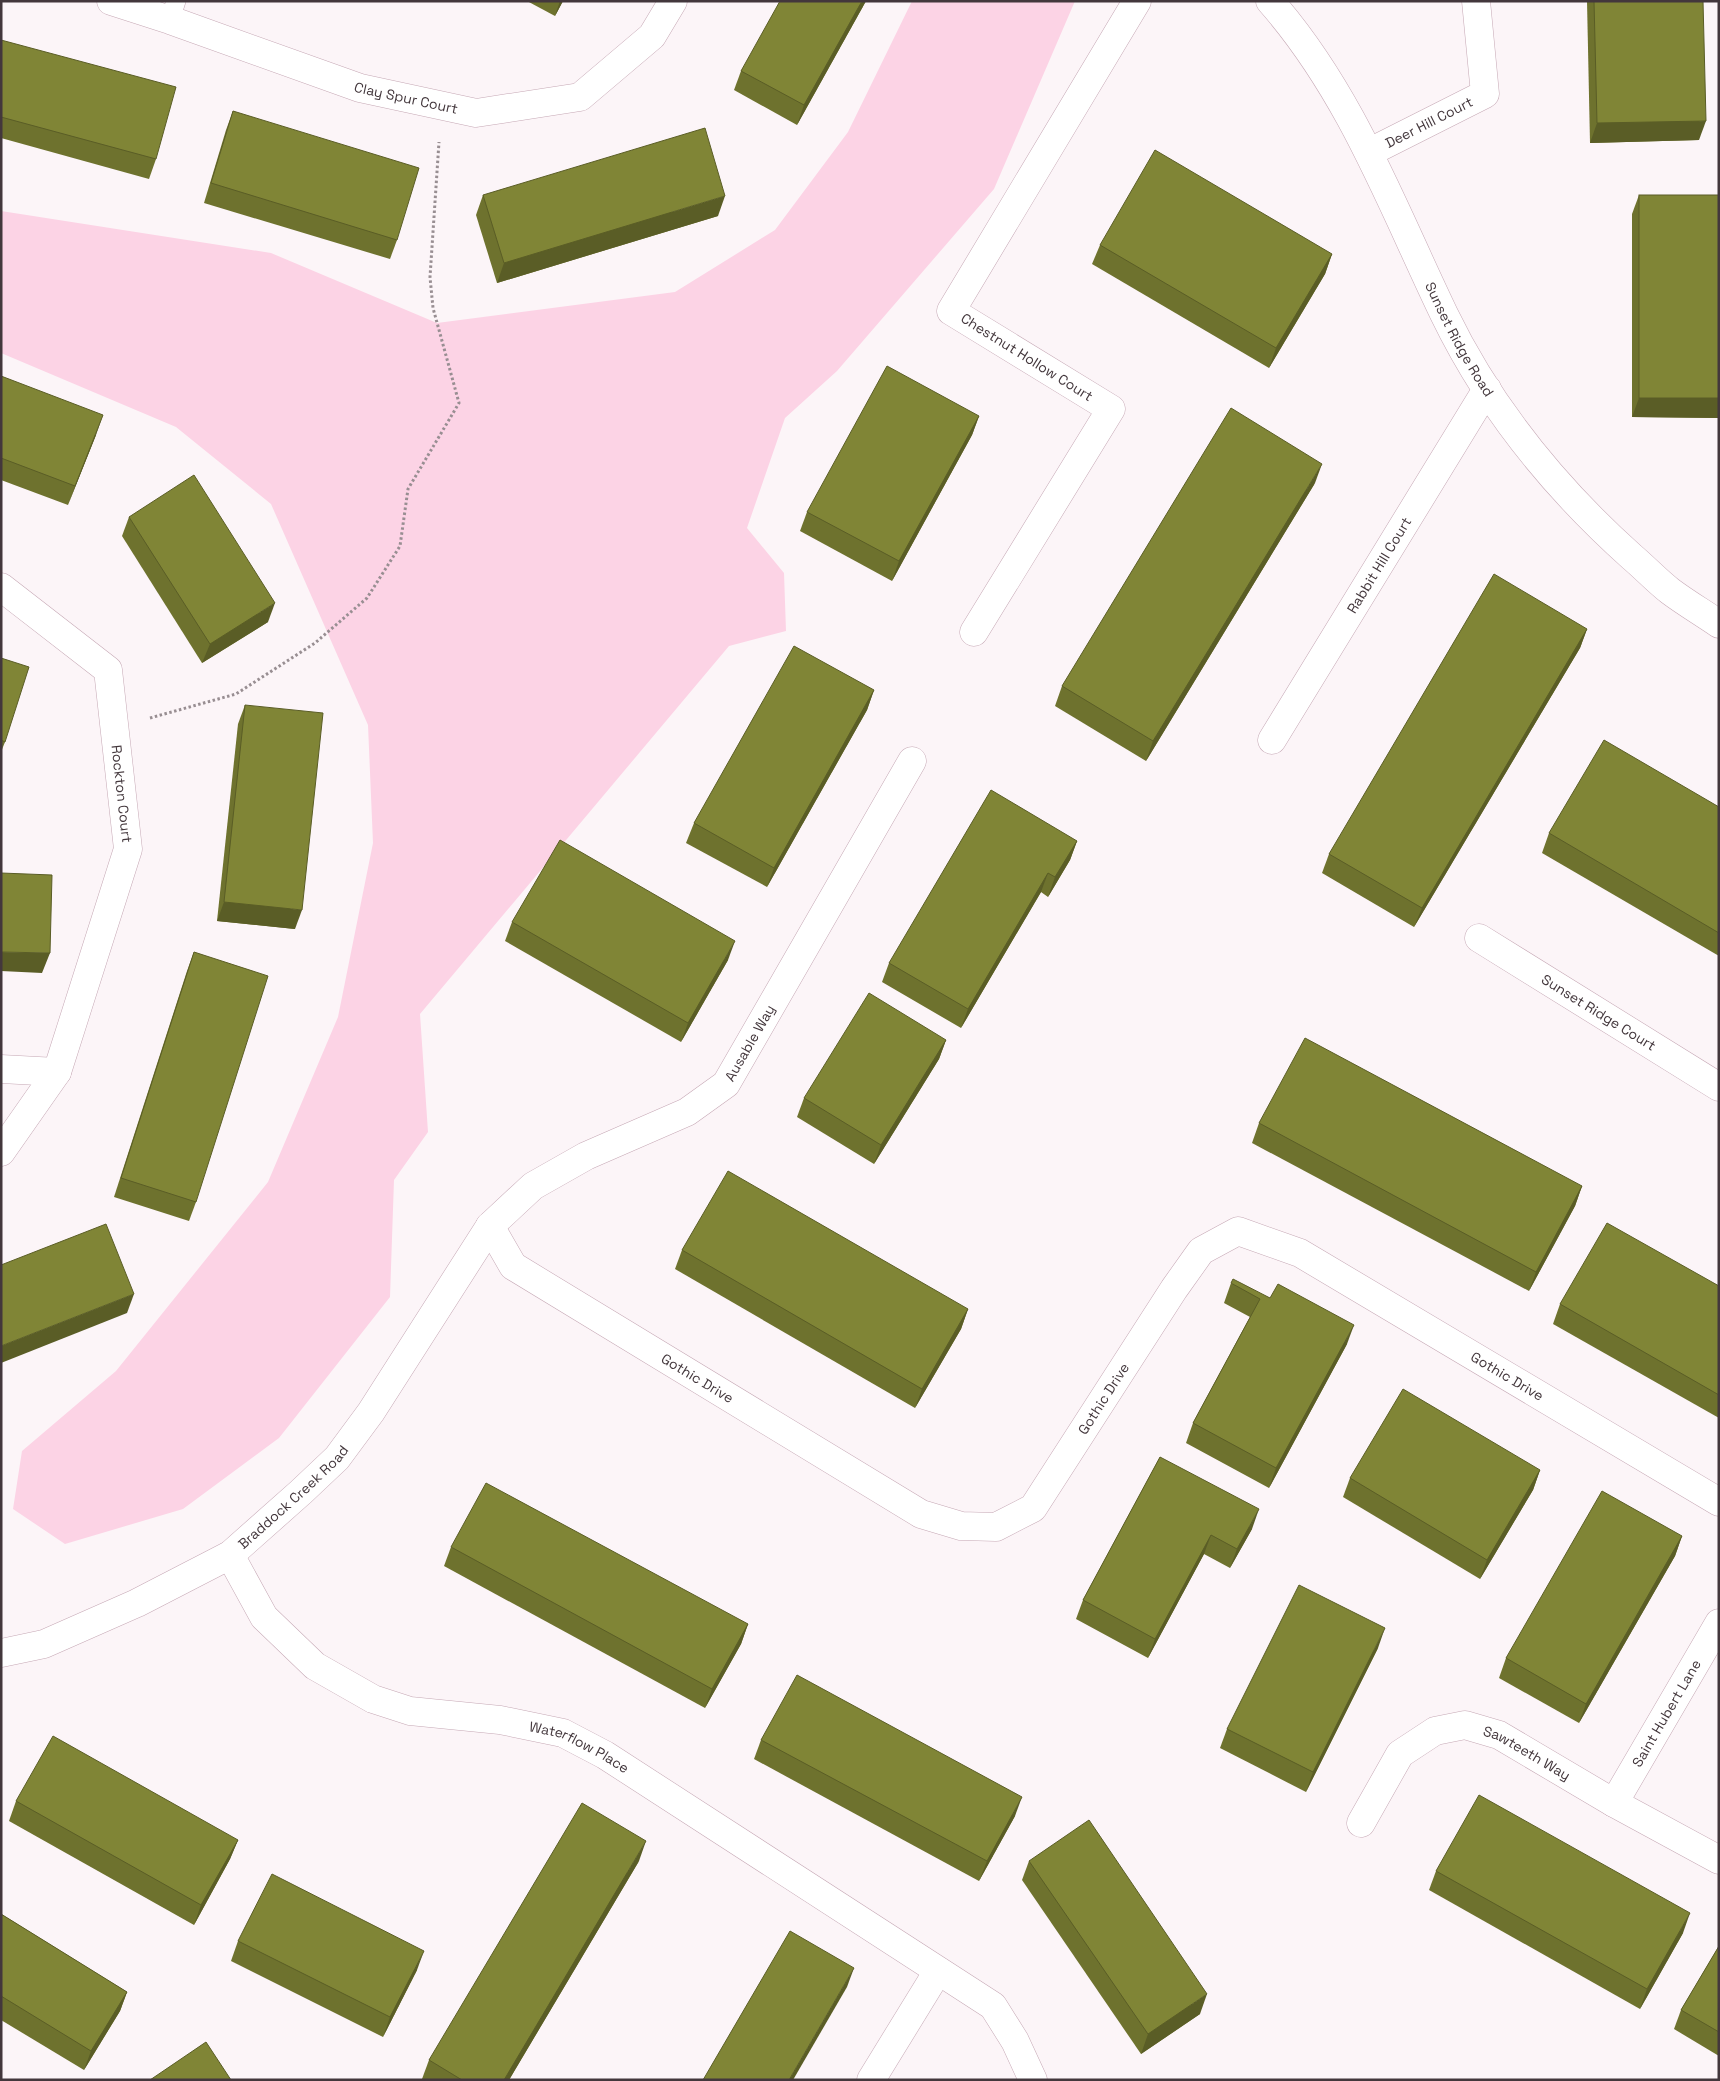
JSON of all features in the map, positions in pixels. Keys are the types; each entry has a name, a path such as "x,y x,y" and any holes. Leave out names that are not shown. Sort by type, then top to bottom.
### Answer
{"street":[{"name":"Clay Spur Court","path":"111,1 173,11 360,88 476,113 580,97 652,36 673,1"},
{"name":"Chestnut Hollow Court","path":"974,632 1111,409 951,311 1136,1"},
{"name":"Sunset Ridge Road","path":"1270,1 1326,75 1370,152 1445,316 1487,390 1527,448 1597,526 1670,590 1719,624"},
{"name":"Deer Hill Court","path":"1370,152 1485,94 1476,1"},
{"name":"Rabbit Hill Court","path":"1272,740 1487,390"},
{"name":"Rockton Court","path":"1,587 108,670 128,849 57,1072 1,1152"},
{"name":"Ausable Way","path":"490,1226 533,1186 586,1156 687,1112 726,1084 912,761"},
{"name":"Sunset Ridge Court","path":"1479,938 1719,1087"},
{"path":"1,1068 57,1072"},
{"name":"Gothic Drive","path":"490,1226 513,1266 921,1514 961,1526 996,1527 1033,1508 1201,1250 1238,1231 1300,1253 1719,1502"},
{"name":"Braddock Creek Road","path":"1,1653 44,1644 136,1603 230,1555 337,1458 371,1412 490,1226"},
{"name":"Waterflow Place","path":"230,1555 264,1616 315,1666 373,1699 410,1711 500,1720 563,1733 605,1755 992,2006 1015,2041 1033,2080"},
{"name":"Saint Hubert Lane","path":"1614,1802 1719,1623"},
{"name":"Sawteeth Way","path":"1361,1823 1400,1754 1435,1731 1465,1725 1499,1735 1719,1860"},
{"path":"871,2080 938,1971"}],"path":[{"path":"114,728 236,694 315,643 367,598 400,546 408,489 458,403 433,308 430,277 439,144 449,108"}],"shaded area":[{"path":"912,1 1075,1 994,189 837,371 785,418 747,528 784,573 786,631 729,646 420,1014 428,1132 394,1180 390,1297 279,1438 183,1509 65,1544 13,1509 22,1451 116,1371 268,1182 338,1017 373,843 368,725 271,504 176,427 1,353 1,211 271,253 437,323 675,292 775,230 848,132"}],"building":[{"path":"780,1 862,1 804,105 741,71"},
{"path":"1594,1 1703,1 1706,121 1597,123"},
{"path":"1,40 176,87 156,159 1,117"},
{"path":"233,111 419,168 397,240 211,183"},
{"path":"705,128 725,196 504,263 483,195"},
{"path":"1155,150 1332,254 1276,348 1100,245"},
{"path":"1639,195 1719,195 1719,398 1639,398"},
{"path":"887,366 979,416 899,561 807,512"},
{"path":"1,376 103,415 75,486 1,458"},
{"path":"1231,408 1322,464 1153,741 1062,686"},
{"path":"194,475 275,603 210,644 129,517"},
{"path":"1494,574 1587,629 1422,908 1329,854"},
{"path":"794,646 874,690 774,868 694,823"},
{"path":"1,658 29,667 5,742 1,740"},
{"path":"245,705 323,713 302,910 224,902"},
{"path":"1604,740 1719,807 1719,933 1549,833"},
{"path":"991,790 1077,841 1055,877 1048,873 968,1009 889,963"},
{"path":"560,840 735,941 688,1023 512,922"},
{"path":"1,873 52,875 50,953 1,952"},
{"path":"194,952 268,976 196,1202 121,1178"},
{"path":"869,993 946,1040 881,1145 804,1098"},
{"path":"1305,1038 1582,1186 1536,1272 1259,1123"},
{"path":"728,1171 968,1309 922,1389 682,1250"},
{"path":"1607,1223 1719,1286 1719,1395 1560,1304"},
{"path":"106,1224 134,1294 1,1346 1,1265"},
{"path":"1233,1279 1270,1298 1278,1284 1354,1325 1276,1468 1193,1423 1260,1299 1231,1283"},
{"path":"1403,1389 1540,1470 1487,1560 1350,1478"},
{"path":"1160,1457 1259,1509 1237,1549 1211,1535 1155,1639 1083,1600"},
{"path":"486,1483 748,1624 712,1689 451,1547"},
{"path":"1602,1491 1682,1536 1586,1704 1506,1658"},
{"path":"1299,1585 1385,1628 1313,1772 1227,1729"},
{"path":"797,1675 1022,1797 987,1861 761,1740"},
{"path":"53,1736 238,1840 201,1905 16,1801"},
{"path":"1479,1795 1690,1913 1647,1989 1436,1871"},
{"path":"582,1803 646,1841 504,2080 462,2080 429,2060"},
{"path":"1089,1820 1207,1994 1148,2034 1029,1861"},
{"path":"272,1874 424,1951 390,2017 238,1941"},
{"path":"1,1914 127,1992 91,2051 1,1996"},
{"path":"790,1931 854,1968 789,2080 703,2080"},
{"path":"1719,1946 1719,2032 1681,2010"},
{"path":"206,2042 231,2080 150,2080"}]}
